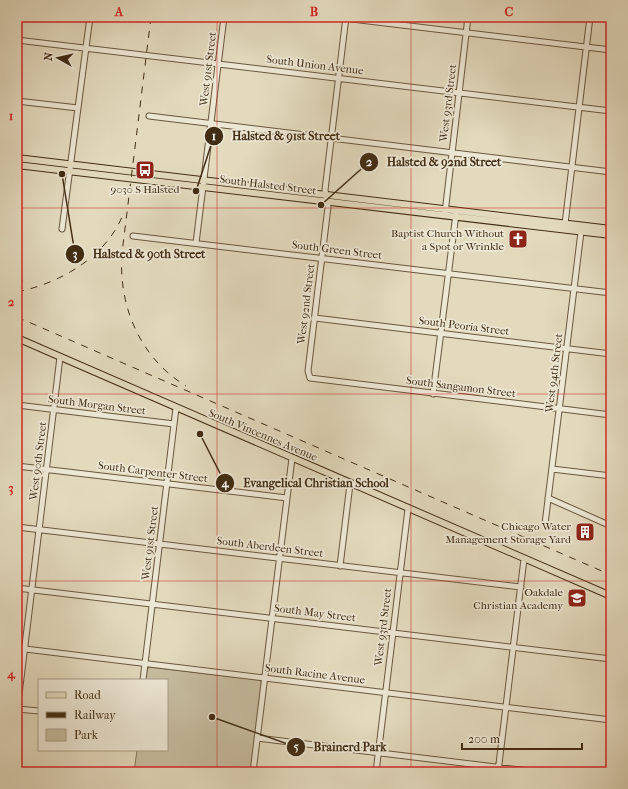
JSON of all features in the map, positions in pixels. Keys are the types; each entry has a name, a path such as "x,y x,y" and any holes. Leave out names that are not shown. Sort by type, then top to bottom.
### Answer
{"main road":[{"name":"South Halsted Street","path":"17,158 71,168 445,213 611,229"},
{"name":"South Halsted Street","path":"17,165 71,168"},
{"name":"South Halsted Street","path":"456,214 562,230 611,235"},
{"name":"South Vincennes Avenue","path":"17,338 350,484 611,596"}],"street":[{"path":"62,229 90,17"},
{"name":"West 91st Street","path":"196,243 224,17"},
{"path":"335,17 611,50"},
{"name":"West 93rd Street","path":"445,213 468,17"},
{"path":"562,230 565,224 590,17"},
{"name":"West 92nd Street","path":"310,378 308,371 328,207 325,190 346,18"},
{"name":"South Union Avenue","path":"17,40 611,111"},
{"path":"17,101 78,108"},
{"path":"149,116 611,172"},
{"path":"433,394 456,214"},
{"path":"577,225 581,232"},
{"name":"West 94th Street","path":"545,524 581,232"},
{"name":"South Green Street","path":"133,236 611,293"},
{"name":"South Peoria Street","path":"314,318 611,354"},
{"name":"West 90th Street","path":"17,710 60,357"},
{"name":"South Sangamon Street","path":"310,378 611,415"},
{"name":"South Morgan Street","path":"17,405 174,424"},
{"name":"West 91st Street","path":"143,679 176,408"},
{"path":"253,772 292,458"},
{"name":"South Carpenter Street","path":"17,466 287,498"},
{"path":"552,469 611,476"},
{"path":"340,566 350,484"},
{"path":"548,498 611,526"},
{"name":"West 93rd Street","path":"376,772 408,509"},
{"name":"South Aberdeen Street","path":"17,527 521,587"},
{"path":"498,770 524,559"},
{"name":"South May Street","path":"17,588 611,659"},
{"name":"South Racine Avenue","path":"17,648 611,720"},
{"path":"17,710 38,711"},
{"path":"257,738 498,770 537,772"},
{"path":"17,771 28,772"}],"green space":[{"path":"149,667 260,680 262,684 251,772 134,772 137,751 168,751 168,679 145,679"}],"railway":[{"path":"151,17 122,253 122,273 128,311 144,346 156,361 186,386"},
{"path":"17,292 50,282 81,265 107,242 117,228 124,212"},
{"path":"17,317 611,575"}],"place":[{"name":"9030 S Halsted","path":"145,170"},
{"name":"Halsted & 90th Street","path":"62,174"},
{"name":"Halsted & 91st Street","path":"196,191"},
{"name":"Halsted & 92nd Street","path":"321,205"},
{"name":"Baptist Church Without a Spot or Wrinkle","path":"518,239"},
{"name":"Evangelical Christian School","path":"200,434"},
{"name":"Chicago Water Management Storage Yard","path":"585,532"},
{"name":"Oakdale Christian Academy","path":"577,598"},
{"name":"Brainerd Park","path":"212,717"}]}
